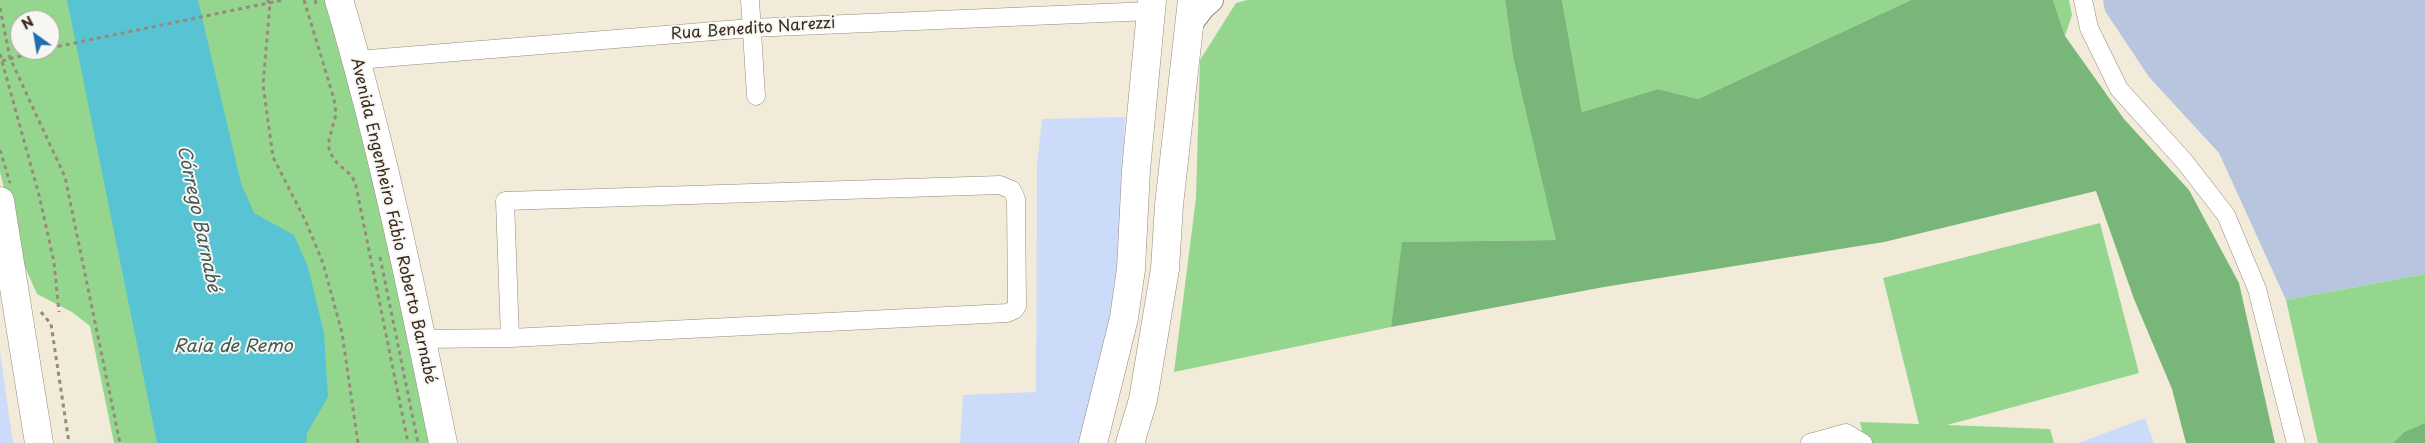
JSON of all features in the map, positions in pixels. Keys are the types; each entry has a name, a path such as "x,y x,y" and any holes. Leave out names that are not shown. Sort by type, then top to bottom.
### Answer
{"main road":[{"path":"1130,443 1143,400 1165,269 1169,205 1191,12 1203,7 1211,0"},
{"name":"Avenida Engenheiro Fábio Roberto Barnabé","path":"328,5 356,60 422,339 443,443"},
{"path":"1093,443 1124,318 1131,269 1136,170 1154,11"},
{"path":"0,201 39,443"},
{"path":"1131,269 1165,269"}],"street":[{"path":"750,0 756,96"},
{"path":"2083,0 2089,28 2119,89 2184,161 2226,215 2257,289 2296,443"},
{"name":"Rua Benedito Narezzi","path":"356,60 751,28 1154,11"},
{"path":"422,339 510,338 1006,313 1014,310 1017,306 1016,199 1012,190 1000,185 505,200 510,338"},
{"path":"1810,443 1846,433 1863,443"}],"path":[{"path":"60,46 283,0"},
{"path":"304,0 334,99 336,114 329,140 329,151 337,163 352,176 356,186 408,443"},
{"path":"315,0 328,5"},
{"path":"269,2 263,85 274,156 306,222 323,263 342,333 358,443"},
{"path":"0,8 10,58 2,61"},
{"path":"0,54 41,205 54,262 59,312"},
{"path":"11,60 65,177 120,443"},
{"path":"378,250 418,443"}],"shaded area":[{"path":"2103,0 2425,0 2425,274 2286,300 2219,153 2149,77 2105,11"},
{"path":"1125,117 1120,258 1104,345 1079,443 960,443 963,395 1036,392 1037,165 1042,119"},
{"path":"0,351 13,443 0,443"},
{"path":"2145,418 2154,443 2079,443"}],"green space":[{"path":"0,0 325,0 356,98 387,236 429,443 114,443 90,326 72,312 37,294 21,258 0,172"},
{"path":"1247,0 1505,0 1513,57 1557,240 1403,242 1391,327 1174,372 1196,198 1200,60 1236,3"},
{"path":"1505,0 1562,0 1582,112 1658,89 1698,99 1911,0 2053,0 2065,36 2124,119 2189,190 2239,283 2275,443 2186,443 2172,389 2134,299 2096,191 1884,242 1604,287 1391,327 1402,242 1556,240 1513,57"},
{"path":"1562,0 1911,0 1698,99 1658,89 1582,112"},
{"path":"2053,0 2069,0 2072,15 2065,36"},
{"path":"2100,223 2139,373 1947,425 2050,429 2054,443 1865,443 1860,422 1919,424 1883,278"},
{"path":"2425,274 2425,423 2404,432 2393,443 2318,443 2286,300"},
{"path":"2425,423 2425,443 2393,443 2404,432"}],"water":[{"name":"Raia de Remo","path":"67,0 198,0 241,183 254,213 294,235 308,267 324,333 328,397 307,433 306,443 157,443"}],"water label":[{"name":"Córrego Barnabé","path":"198,219"}]}
